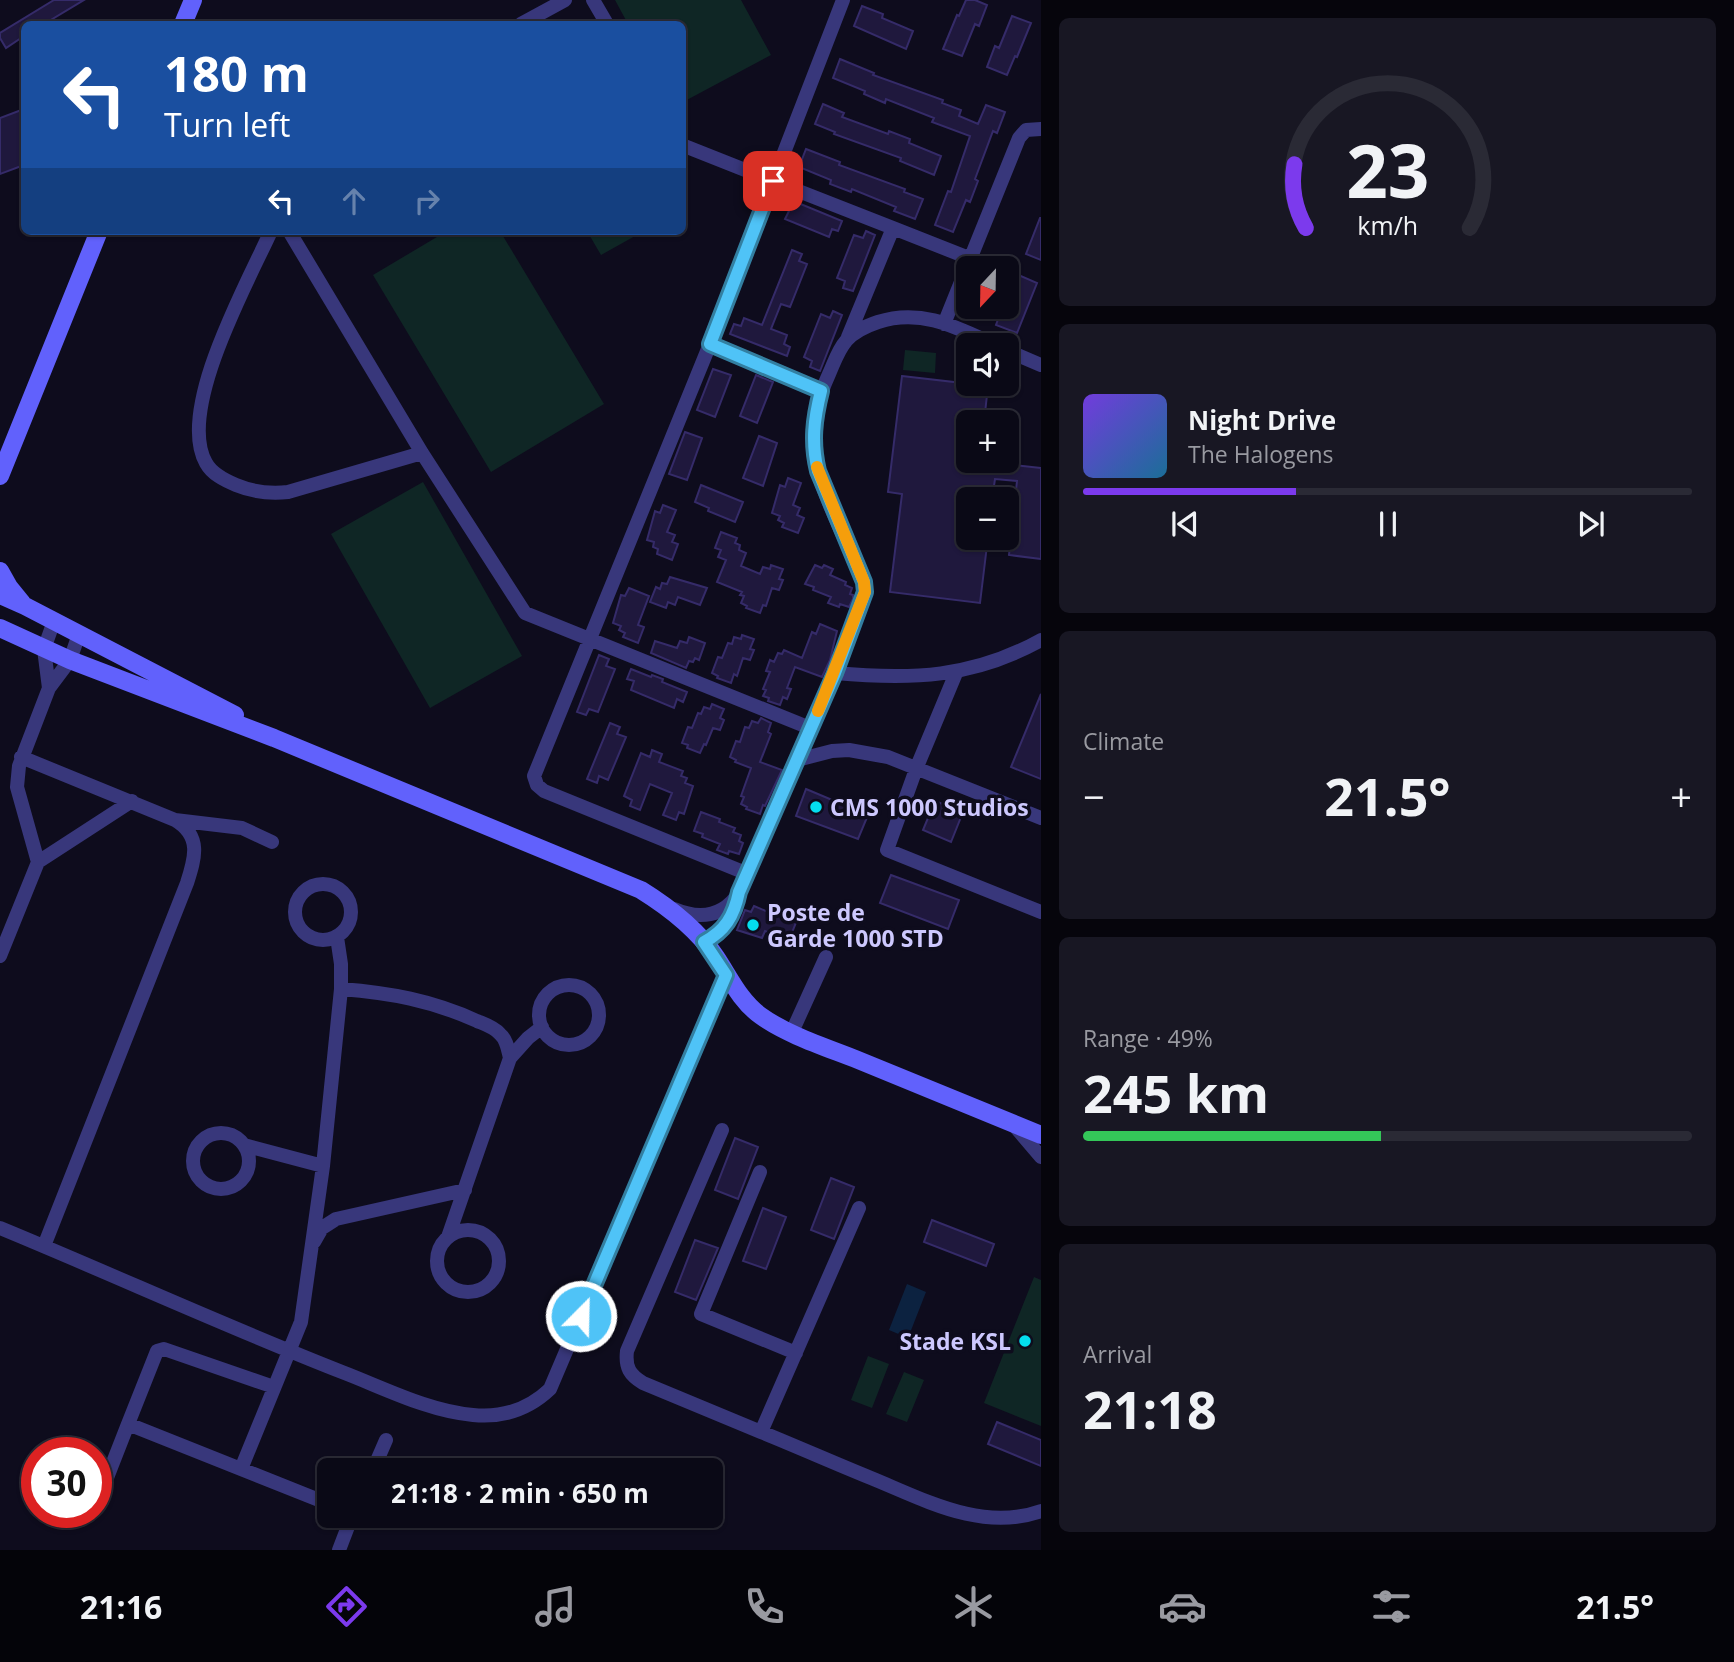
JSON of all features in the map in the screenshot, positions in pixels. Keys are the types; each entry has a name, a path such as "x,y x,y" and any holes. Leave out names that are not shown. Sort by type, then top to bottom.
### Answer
{"street":[{"path":"184,21 193,0"},
{"path":"526,21 565,0"},
{"path":"593,0 605,21"},
{"path":"748,874 551,794 537,785 534,778 710,344 843,0"},
{"path":"970,256 1019,138 1026,130 1041,129"},
{"path":"686,147 964,256"},
{"path":"666,906 691,915 715,914 732,903 739,892 835,673 865,592 864,582 821,479 815,459 813,429 821,391 846,341 893,228"},
{"path":"0,477 97,235"},
{"path":"269,235 209,370 200,418 201,447 207,465 228,482 248,489 275,493 288,492 422,453"},
{"path":"291,235 422,453 522,610 531,616 810,728"},
{"path":"944,324 956,292"},
{"path":"846,341 867,326 902,316 916,316 966,333"},
{"path":"710,344 821,391"},
{"path":"1019,356 1041,365"},
{"path":"0,571 25,606"},
{"path":"0,595 225,709 274,738"},
{"path":"49,688 44,649 54,621"},
{"path":"2,630 69,660 274,738 640,890 666,906 692,929 750,1008 765,1019 1041,1135"},
{"path":"38,862 17,787 21,757 49,688 69,660 79,634"},
{"path":"835,673 882,676 956,673 1009,656 1041,640"},
{"path":"956,673 916,769 887,850 1041,912"},
{"path":"797,760 832,751 849,750 888,757 1041,818"},
{"path":"21,757 175,820 186,827 192,838 194,861 44,1246"},
{"path":"0,956 38,862 132,801"},
{"path":"175,820 242,828 272,842"},
{"path":"325,884 342,891 347,898 351,915 344,932 337,937 328,940 309,937 296,922 296,903 307,888 325,884"},
{"path":"704,942 716,936 729,922 736,908 739,892"},
{"path":"240,1469 301,1322 323,1166 341,989 337,937"},
{"path":"792,1032 825,957"},
{"path":"0,1227 289,1351 435,1408 473,1415 507,1415 537,1402 550,1389 726,975"},
{"path":"562,986 583,988 597,1003 599,1021 595,1030 582,1043 563,1045 547,1035 542,1027 540,1007 552,990 562,986"},
{"path":"341,989 401,995 469,1017 500,1033 510,1058"},
{"path":"449,1237 458,1232 479,1232 495,1245 499,1266 495,1276 480,1290 461,1291 445,1281 438,1263 438,1254 449,1237 510,1058 542,1027"},
{"path":"1011,1122 1041,1157"},
{"path":"722,1130 627,1351 626,1362 632,1376 643,1383 949,1510 1003,1519 1041,1511"},
{"path":"244,1144 249,1163 247,1172 233,1186 214,1189 198,1178 192,1161 193,1152 204,1138 221,1132 238,1138 244,1144 323,1166"},
{"path":"760,1172 701,1314 796,1353"},
{"path":"311,1250 322,1228 336,1219 465,1190"},
{"path":"761,1432 859,1208"},
{"path":"112,1465 157,1351 164,1349 274,1387"},
{"path":"128,1424 317,1499"},
{"path":"378,1458 386,1440"},
{"path":"339,1550 347,1528"}],"green space":[{"path":"615,0 741,0 771,55 686,100 686,21 626,21"},
{"path":"440,235 502,235 604,404 491,472 373,275"},
{"path":"589,235 637,235 601,255"},
{"path":"905,350 936,353 935,373 903,370"},
{"path":"423,482 522,656 430,708 331,534"},
{"name":"Stade KSL","path":"1034,1277 1041,1280 1041,1426 984,1403"},
{"path":"868,1356 889,1364 872,1408 851,1400"},
{"path":"904,1372 924,1380 907,1422 886,1414"}],"water":[{"path":"907,1284 926,1292 908,1338 889,1330"}],"building":[{"path":"54,0 84,0 49,21 21,21 21,38 6,48 0,33"},
{"path":"966,0 987,5 979,26 975,24 962,56 943,49"},
{"path":"862,6 913,31 906,49 854,26"},
{"path":"1012,16 1031,23 1007,75 987,67 995,46 999,48"},
{"path":"840,59 874,73 873,75 943,100 942,103 961,110 959,116 978,124 986,105 1005,112 997,133 993,131 975,179 978,181 970,202 966,200 953,232 935,225 948,191 951,192 970,136 932,122 934,118 886,99 885,103 864,94 865,91 833,78"},
{"path":"823,104 844,113 842,117 910,139 909,143 941,156 934,175 900,161 901,158 834,134 835,132 815,124"},
{"path":"21,110 21,166 0,174 0,118"},
{"path":"806,149 840,162 839,165 905,189 904,192 923,199 915,219 894,211 896,207 852,189 851,192 830,184 831,180 799,167"},
{"path":"786,198 842,221 838,231 832,229 829,237 785,219 789,211 782,208"},
{"path":"1041,218 1041,260 1026,254"},
{"path":"866,231 875,235 853,291 843,288 845,281 837,278 854,235 863,238"},
{"path":"792,250 802,254 799,261 807,264 790,307 781,304 771,329 787,335 784,344 790,347 787,356 730,334 734,324 741,326 744,318 762,325"},
{"path":"1019,275 1037,283 1017,333 996,325 998,319 1019,319"},
{"path":"833,311 842,315 820,371 810,367 812,361 804,357 821,314 830,318"},
{"path":"713,369 731,375 715,417 697,410"},
{"path":"756,375 773,382 757,423 740,416"},
{"path":"902,376 956,382 956,396 987,396 985,410 956,410 956,473 1019,473 1019,466 1041,468 1041,559 1009,555 1010,550 1019,550 1017,481 995,479 994,487 956,487 956,550 986,550 980,603 890,592 902,494 888,492"},
{"path":"685,432 702,438 687,480 669,474"},
{"path":"759,436 777,443 763,486 743,478"},
{"path":"788,478 801,483 793,505 800,508 797,515 804,518 798,533 782,527 784,523 778,520 780,516 772,513 780,485 785,487"},
{"path":"701,485 743,502 735,522 708,511 709,508 695,502"},
{"path":"663,505 676,510 667,532 675,535 672,542 678,544 672,560 657,554 658,549 653,547 654,542 647,540 655,511 660,513"},
{"path":"721,532 737,538 735,543 740,545 739,550 746,553 741,566 760,574 763,567 770,569 771,565 783,569 779,590 772,588 766,606 763,605 760,613 741,603 744,596 740,595 742,592 717,582 726,560 718,557 721,550 715,548"},
{"path":"815,565 833,569 830,575 846,582 845,585 852,588 850,594 853,599 849,607 828,603 831,597 805,584"},
{"path":"670,577 707,588 700,605 678,597 675,605 668,602 666,608 650,602 656,587 660,589 662,583 667,584"},
{"path":"629,588 649,596 638,625 644,627 638,643 623,637 625,633 619,630 621,626 613,623 621,595 625,596"},
{"path":"820,624 837,631 830,660 822,677 795,667 787,688 791,689 787,699 783,697 780,705 768,701 769,698 763,696 766,690 763,689 770,672 766,671 770,660 774,662 778,653 782,654 784,650 802,658 812,632 816,634"},
{"path":"742,635 754,639 750,660 743,658 737,676 734,674 731,683 717,678 718,676 712,673 718,657 722,658 728,643 732,644 734,637 741,639"},
{"path":"689,637 705,643 699,660 695,658 693,662 689,661 686,668 651,653 655,641 677,648 680,641 687,643"},
{"path":"599,655 609,659 606,666 615,669 598,712 589,709 586,715 577,712"},
{"path":"631,669 663,679 662,682 687,692 683,702 677,699 674,708 631,690 634,681 627,679"},
{"path":"1041,694 1041,779 1011,767"},
{"path":"712,704 724,709 720,718 724,720 720,730 713,728 700,753 687,748 688,745 682,743 688,727 692,728 698,713 701,714 704,707 710,709"},
{"path":"761,718 771,723 768,732 771,734 760,762 782,770 760,814 741,804 744,797 741,796 751,768 735,762 736,760 730,757 736,741 740,742 745,727 749,728 752,721 758,723"},
{"path":"610,723 620,727 617,734 626,737 608,780 599,776 597,783 587,779"},
{"path":"652,750 662,754 659,762 683,771 681,776 687,778 685,783 693,786 684,814 679,812 676,820 663,815 672,793 650,784 640,810 630,806 632,800 624,796 641,753 650,757"},
{"path":"806,789 868,815 858,839 796,816"},
{"path":"935,801 963,812 951,842 923,830"},
{"path":"701,812 735,828 733,832 741,835 739,841 743,843 739,854 717,850 720,844 694,831"},
{"path":"891,875 959,900 948,929 880,903"},
{"path":"754,906 797,920 789,940 765,931 762,938 737,930 745,910 751,912"},
{"path":"735,1138 758,1147 738,1199 715,1190"},
{"path":"831,1178 854,1187 834,1239 811,1230"},
{"path":"763,1208 786,1217 766,1269 743,1261"},
{"path":"932,1220 994,1244 986,1266 924,1242"},
{"path":"695,1240 718,1248 696,1300 675,1292"},
{"path":"997,1422 1041,1440 1041,1466 988,1444"}],"slow traffic":[{"path":"817,467 864,582 865,592 818,711"}],"place":[{"name":"CMS 1000 Studios","path":"816,807"},
{"name":"Poste de Garde 1000 STD","path":"753,925"},
{"name":"Stade KSL","path":"1025,1341"}],"route":[{"path":"581,1316 726,975 704,942 716,936 733,915 739,892 835,673 865,592 864,582 815,459 813,429 821,391 710,344 773,181"}]}
